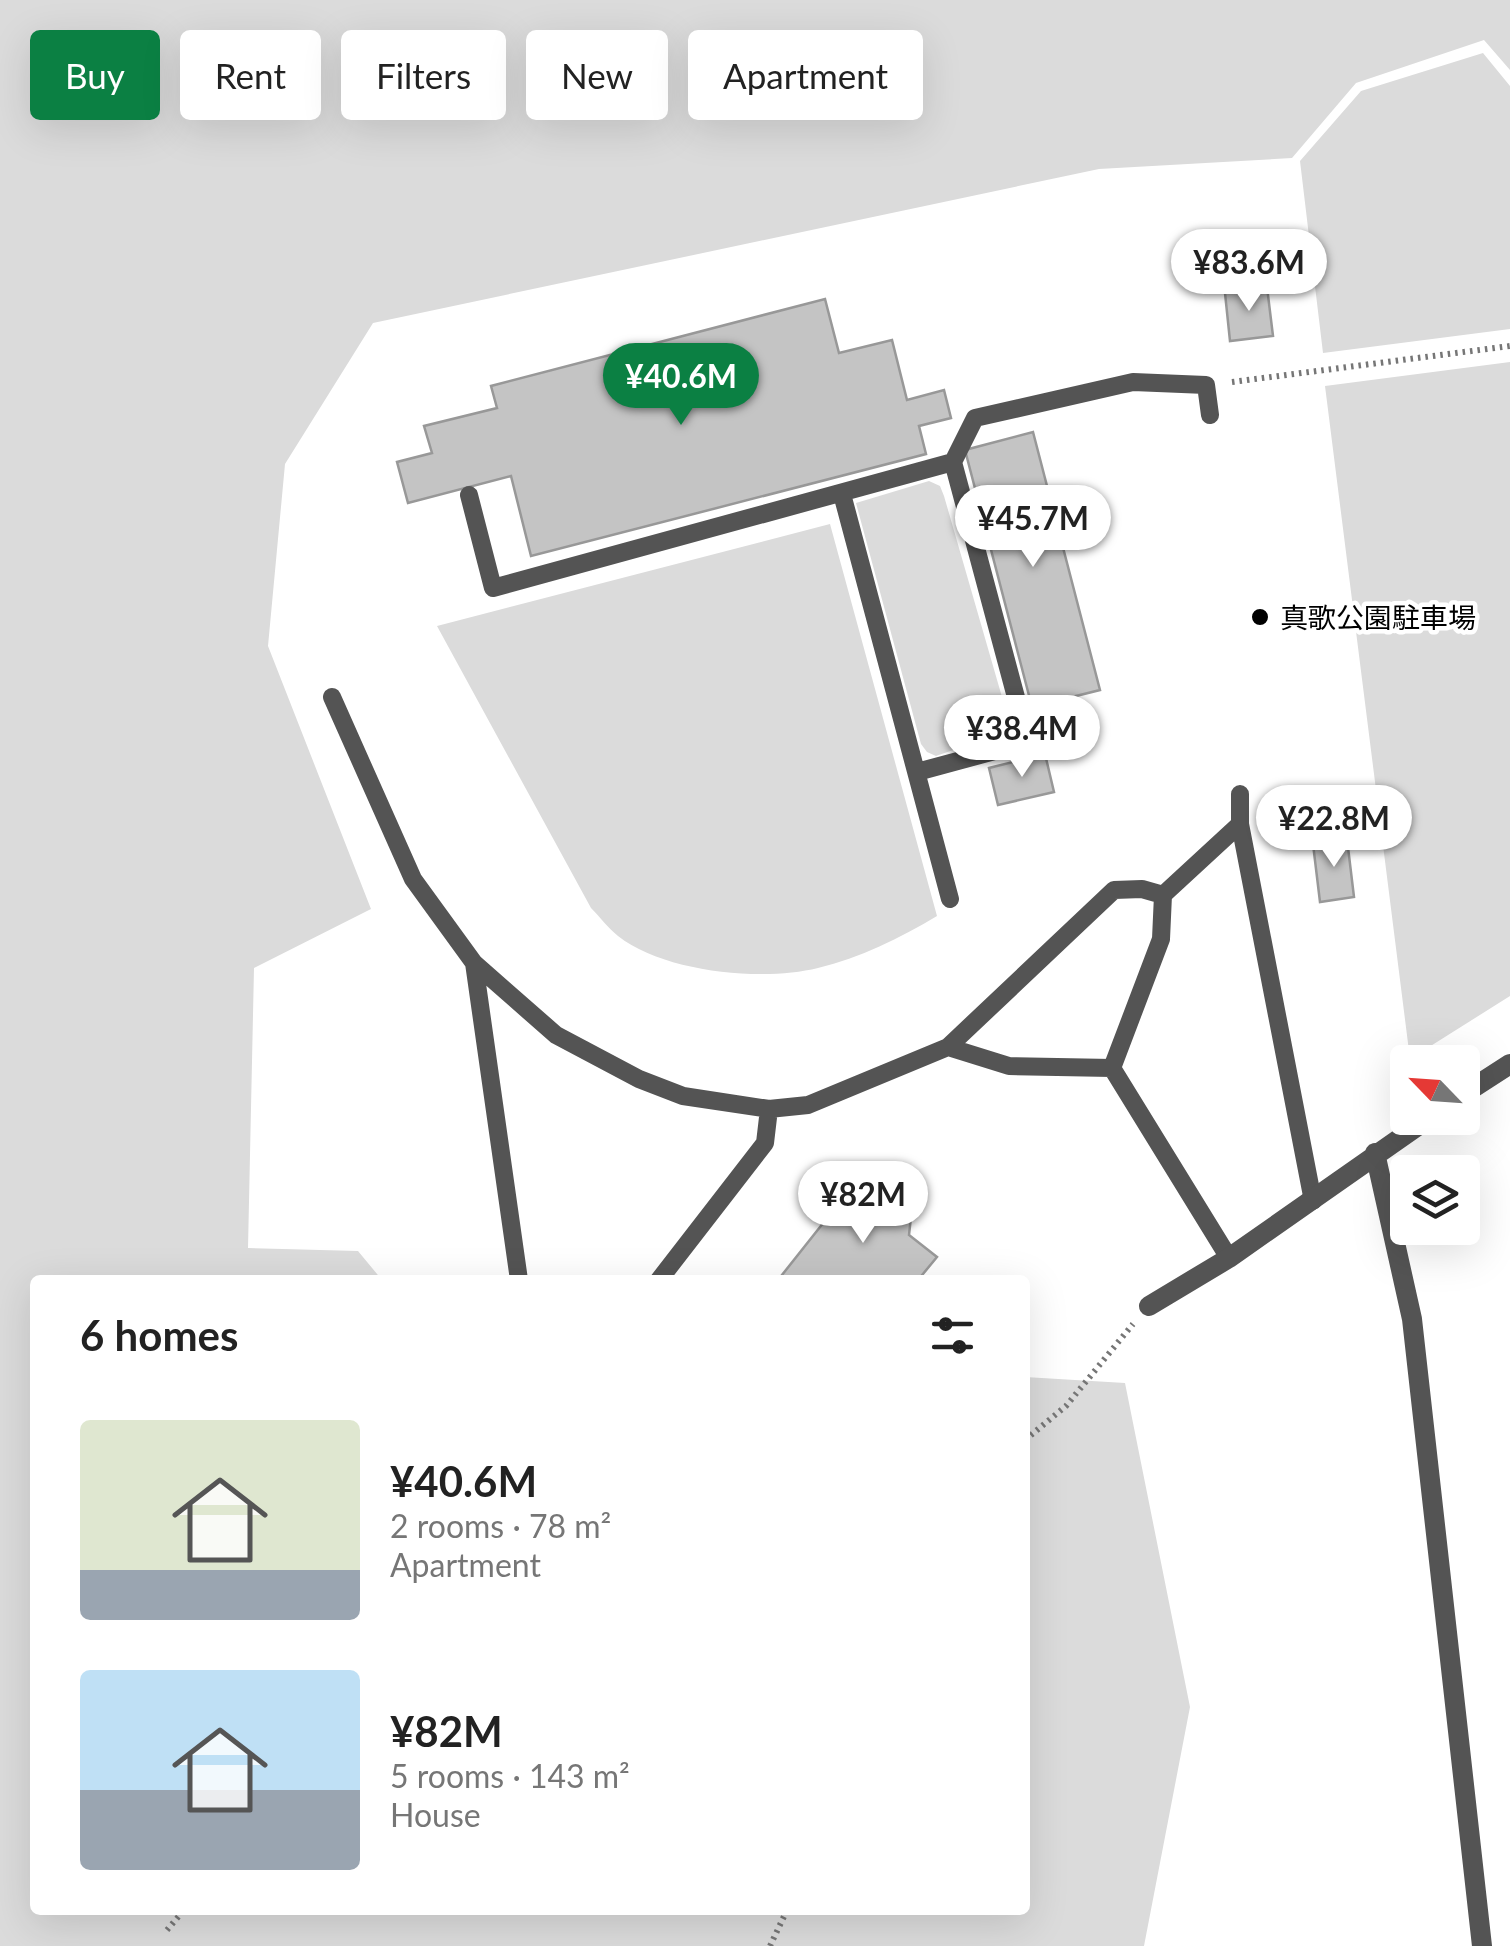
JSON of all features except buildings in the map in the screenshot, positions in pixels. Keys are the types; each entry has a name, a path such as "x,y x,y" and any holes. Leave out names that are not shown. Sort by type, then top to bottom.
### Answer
{"street":[{"path":"1480,1084 1510,1064"},
{"path":"1149,1306 1229,1258 1402,1135"},
{"path":"1375,1152 1412,1319 1482,1946"}],"lane":[{"path":"916,772 1028,742 954,462 974,418 1134,382 1206,385 1210,415"},
{"path":"469,495 493,588 954,462"},
{"path":"842,494 950,899"},
{"path":"332,697 413,879 474,964 556,1034 610,1065 683,1096 769,1110 808,1105 948,1047 1114,890 1142,888 1163,895"},
{"path":"1240,794 1240,824 1313,1201"},
{"path":"1112,1068 1161,939 1163,895 1240,824"},
{"path":"474,964 517,1275"},
{"path":"948,1047 1009,1066 1112,1068"},
{"path":"1112,1068 1229,1258"},
{"path":"663,1275 765,1144 769,1110"}],"path":[{"path":"1206,385 1510,346"},
{"path":"1030,1436 1066,1406 1149,1306"},
{"path":"167,1930 180,1915"},
{"path":"770,1946 785,1915"}],"shaded area":[{"path":"0,0 1510,0 1510,70 1484,40 1356,83 1292,158 1099,169 373,323 285,464 268,646 371,909 254,968 248,1248 358,1251 378,1275 30,1275 30,1915 1030,1915 1030,1377 1125,1383 1190,1707 1144,1946 0,1946"},
{"path":"1483,53 1510,86 1510,329 1323,353 1300,161 1361,91"},
{"path":"1510,362 1510,996 1432,1045 1408,1045 1325,386"},
{"path":"929,481 940,486 944,496 1004,704 993,708 999,734 936,756 921,744 856,503"},
{"path":"830,524 937,916 864,953 795,972 714,971 686,966 637,948 618,936 591,908 437,626"}],"place":[{"name":"真歌公園駐車場","path":"1260,617"}]}
